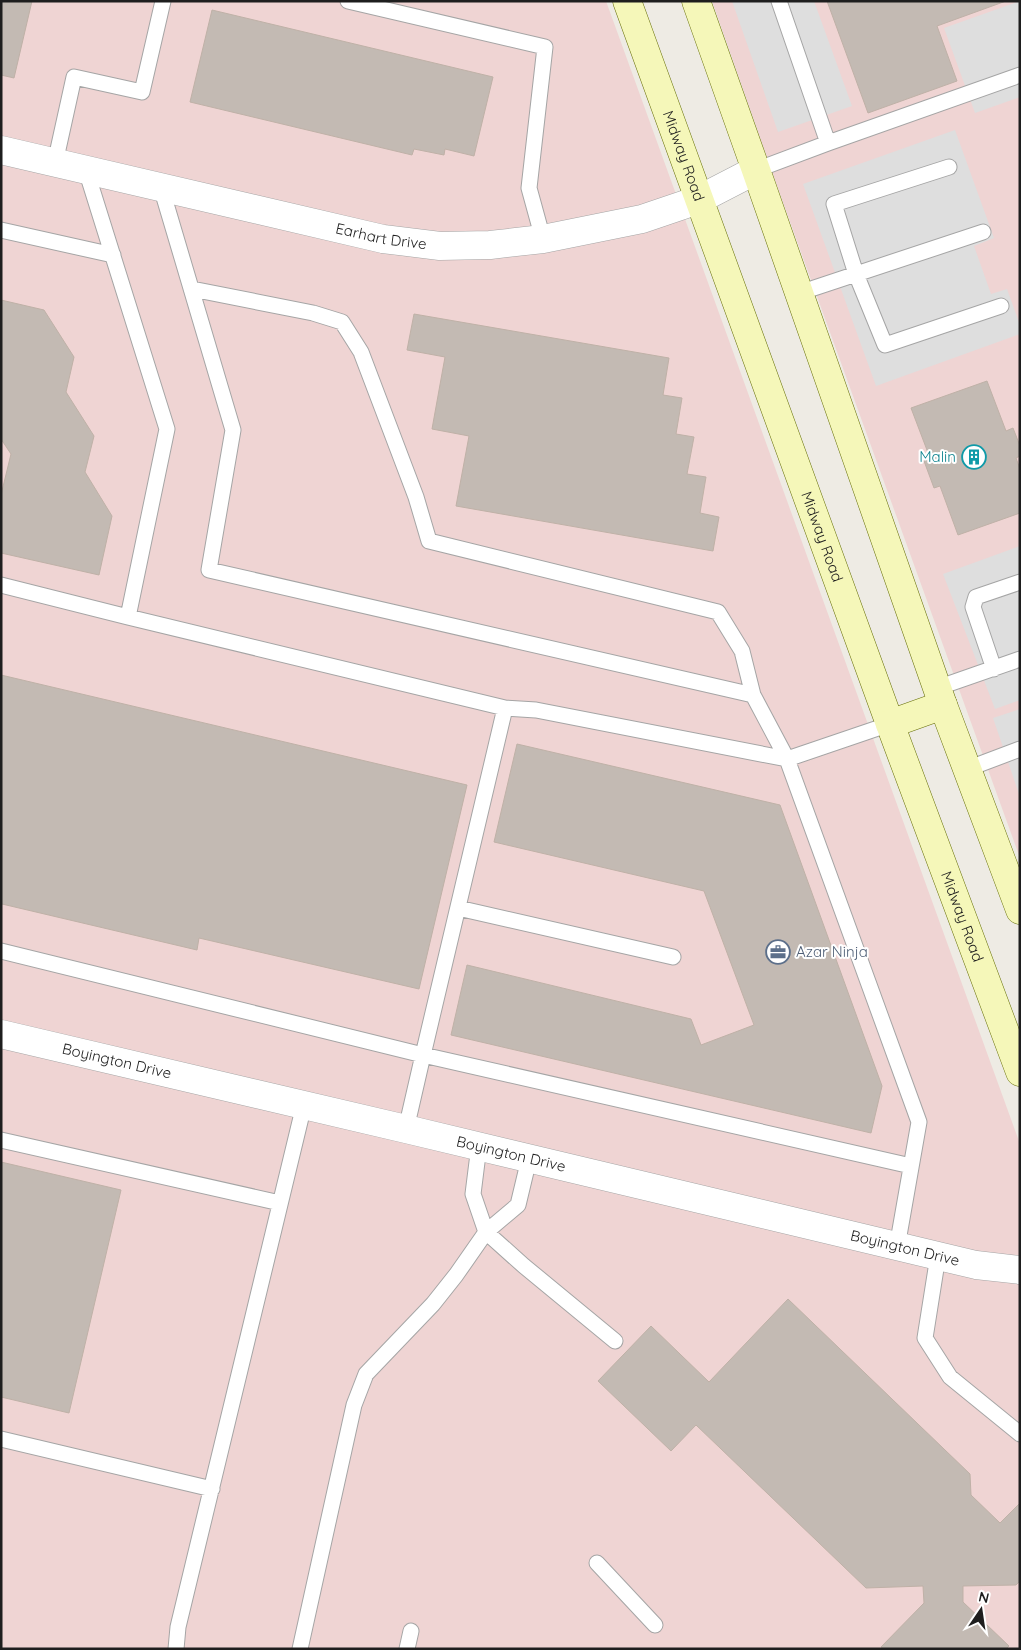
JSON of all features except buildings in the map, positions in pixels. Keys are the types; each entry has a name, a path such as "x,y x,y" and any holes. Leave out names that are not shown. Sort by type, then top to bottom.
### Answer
{"main road":[{"name":"Midway Road","path":"627,1 890,724 1020,1072"},
{"path":"696,1 940,696 1020,910"},
{"path":"890,724 940,696"}],"street":[{"name":"Earhart Drive","path":"1,150 383,239 440,246 490,245 543,239 642,219 698,200 756,170"},
{"name":"Boyington Drive","path":"1,1034 479,1146 897,1247 993,1268 1020,1270"}],"lane":[{"path":"55,163 74,76 142,92 163,1"},
{"path":"348,1 545,47 529,188 543,239"},
{"path":"779,1 828,143"},
{"path":"756,170 1020,76"},
{"path":"949,167 834,204 856,274 885,345 1001,306"},
{"path":"86,170 167,429 128,617"},
{"path":"161,187 233,430 209,570 752,695"},
{"path":"1,230 113,255"},
{"path":"799,293 984,232"},
{"path":"192,290 313,313 342,322 361,352 416,497 429,541 718,612 742,652 752,695 787,759 919,1122 897,1247"},
{"path":"994,668 973,607 974,602 976,597 1020,582"},
{"path":"1,584 128,617 506,708 536,710 787,759 890,724"},
{"path":"940,696 994,668 1020,659"},
{"path":"406,1129 422,1055 506,708"},
{"path":"967,768 1020,748"},
{"path":"458,908 673,957"},
{"path":"1,951 422,1055 911,1166"},
{"path":"176,1649 178,1627 304,1105"},
{"path":"1,1140 280,1203"},
{"path":"479,1146 474,1194 486,1232 615,1341"},
{"path":"300,1649 354,1406 366,1374 433,1304 486,1232 518,1204 529,1158"},
{"path":"938,1256 925,1338 950,1377 1020,1434"},
{"path":"1,1439 212,1489"},
{"path":"597,1563 655,1625"},
{"path":"407,1649 411,1631"}],"shaded area":[{"path":"1,1 606,1 1020,1144 1020,1649 1,1649"},
{"path":"712,1 1020,1 1020,858 776,183"},
{"path":"732,1 814,1 852,106 778,132"},
{"path":"1020,1 1020,97 975,113 944,28"},
{"path":"955,130 994,238 974,246 991,294 1007,289 1020,325 1020,334 876,386 803,184"},
{"path":"1020,546 1020,700 995,709 943,574"},
{"path":"1020,709 1020,797 993,718"}],"place":[{"name":"Malin","path":"974,457"},
{"name":"Azar Ninja","path":"778,952"}]}
